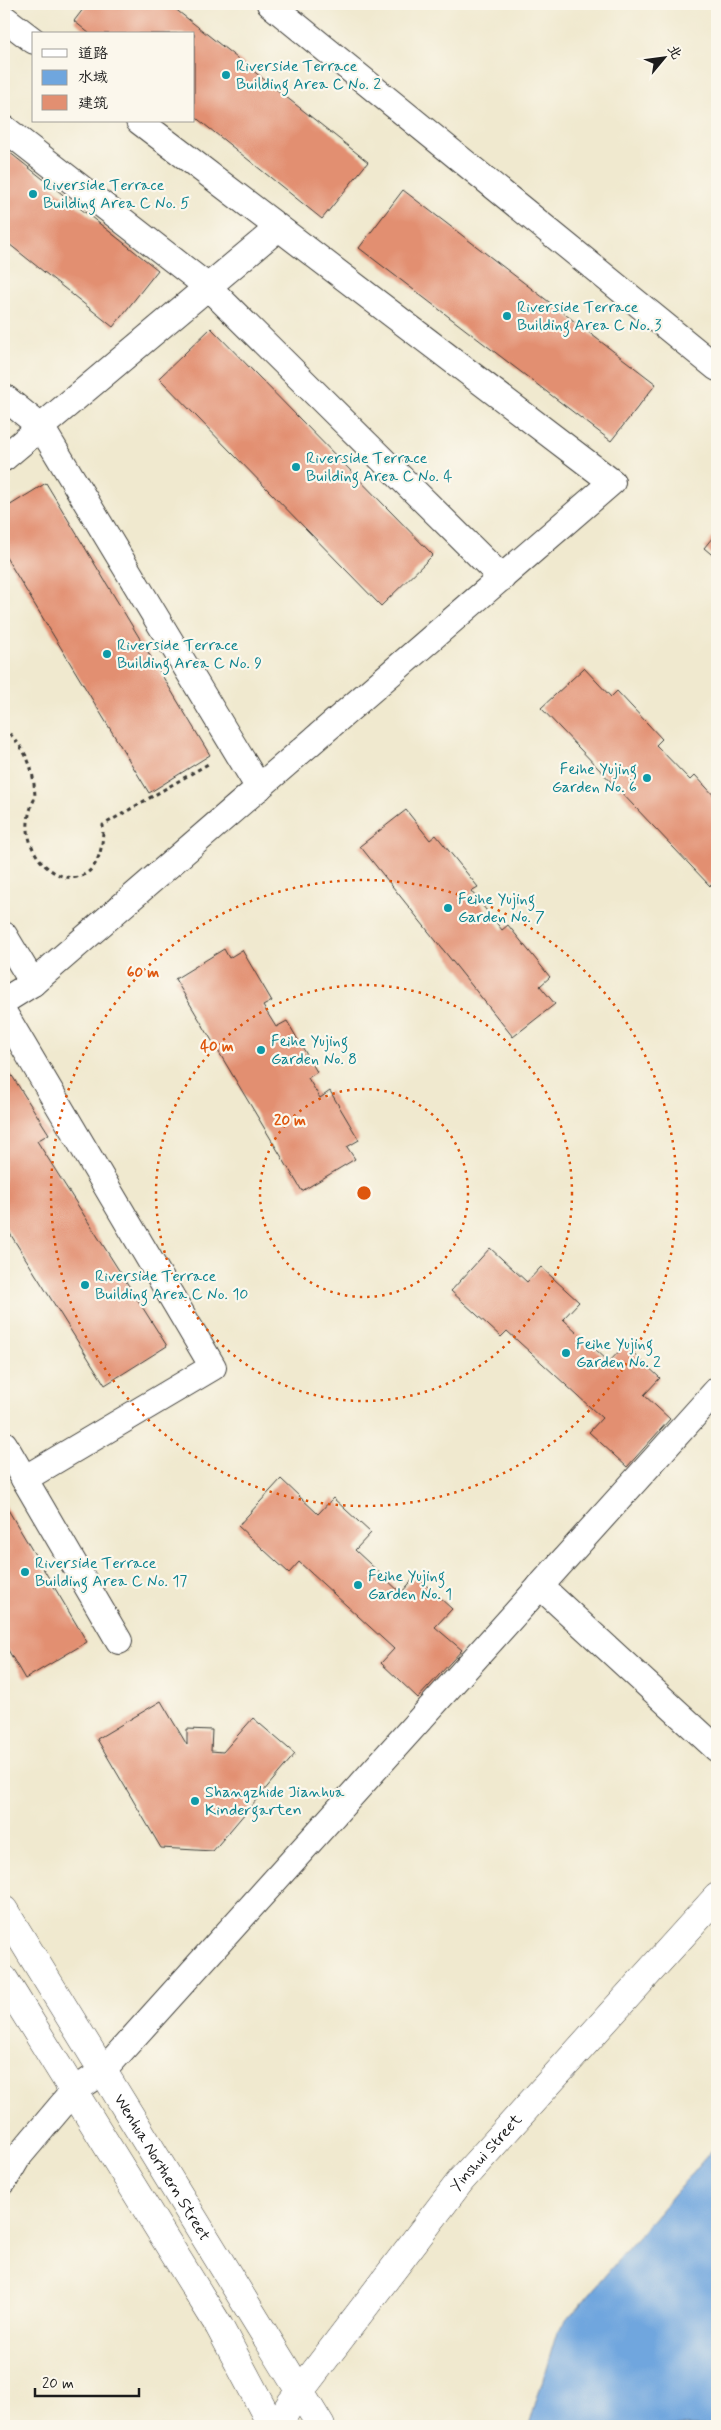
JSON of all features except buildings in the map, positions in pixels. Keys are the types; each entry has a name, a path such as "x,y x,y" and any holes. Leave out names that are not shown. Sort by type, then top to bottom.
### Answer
{"main road":[{"name":"Yinshui Street","path":"277,2426 295,2397 462,2179 717,1897"},
{"name":"Wenhua Northern Street","path":"4,1910 103,2071 295,2397 321,2426"},
{"path":"4,1979 219,2326 272,2426"}],"street":[{"path":"270,4 717,368"},
{"path":"4,18 32,39"},
{"path":"4,1002 33,983 612,482 140,122"},
{"path":"4,128 208,288 502,578"},
{"path":"4,458 278,228"},
{"path":"4,397 41,427 259,788"},
{"path":"4,935 33,983"},
{"path":"4,1014 213,1367 24,1479"},
{"path":"4,2181 18,2158 74,2092 103,2071 717,1390"},
{"path":"4,1444 119,1640"},
{"path":"540,1586 717,1749"}],"path":[{"path":"4,728 26,754 34,777 35,798 24,809"},
{"path":"52,878 66,878 79,874 91,866 99,855 103,842 103,825 235,748"}],"water":[{"path":"717,2144 717,2426 529,2426 557,2332"}],"place":[{"name":"Riverside Terrace Building Area C No. 2","path":"226,75"},
{"name":"Riverside Terrace Building Area C No. 5","path":"33,194"},
{"name":"Riverside Terrace Building Area C No. 3","path":"507,316"},
{"name":"Riverside Terrace Building Area C No. 4","path":"296,467"},
{"name":"Riverside Terrace Building Area C No. 9","path":"107,654"},
{"name":"Feihe Yujing Garden No. 6","path":"647,778"},
{"name":"Feihe Yujing Garden No. 7","path":"448,908"},
{"name":"Feihe Yujing Garden No. 8","path":"261,1050"},
{"name":"Riverside Terrace Building Area C No. 10","path":"85,1285"},
{"name":"Feihe Yujing Garden No. 2","path":"566,1353"},
{"name":"Riverside Terrace Building Area C No. 17","path":"25,1572"},
{"name":"Feihe Yujing Garden No. 1","path":"358,1585"},
{"name":"Shangzhide Jianhua Kindergarten","path":"195,1801"}]}
